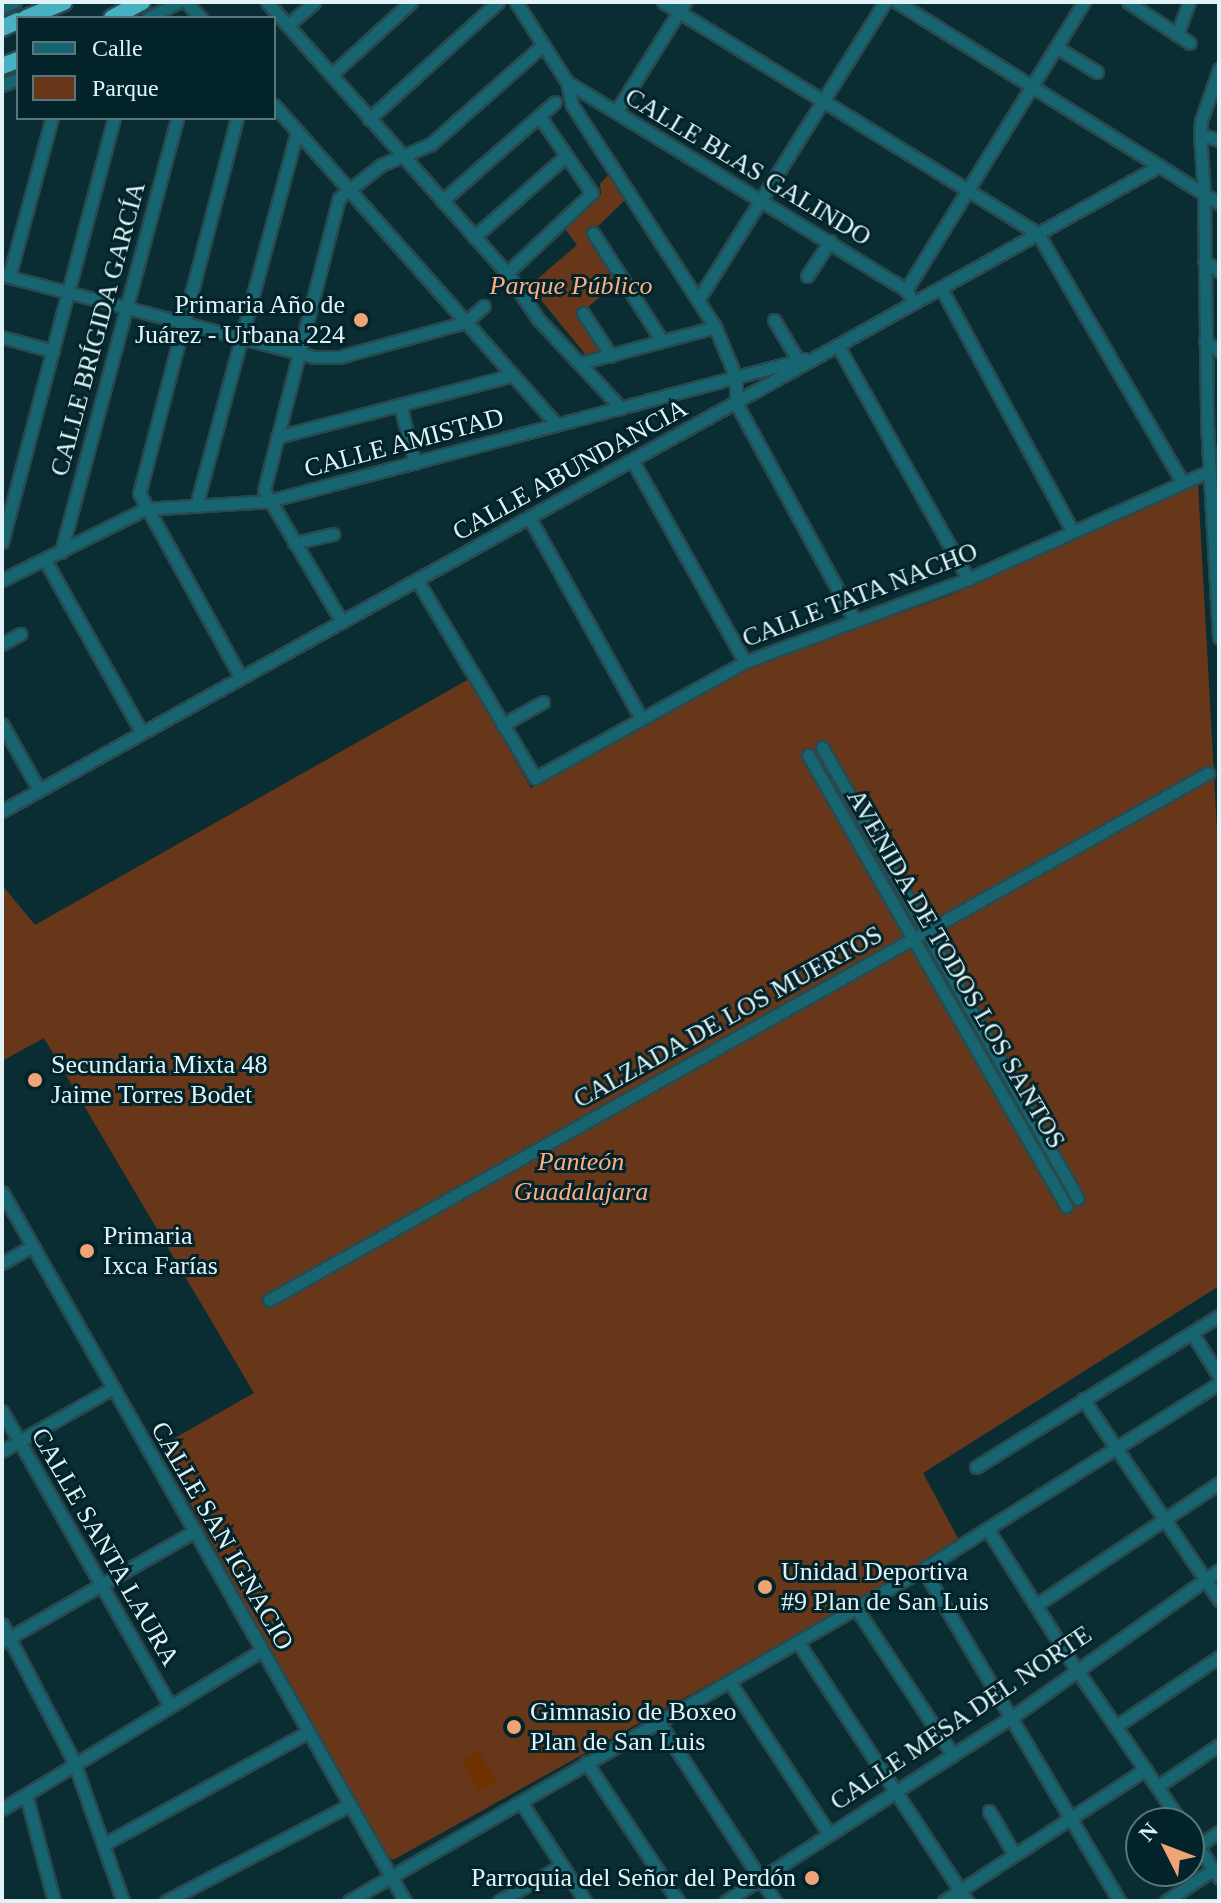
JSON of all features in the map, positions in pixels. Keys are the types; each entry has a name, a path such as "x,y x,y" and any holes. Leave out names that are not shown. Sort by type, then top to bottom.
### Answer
{"highway":[{"path":"31,16 64,2"},
{"path":"116,16 142,2"}],"street":[{"path":"2,7 15,2"},
{"path":"152,16 178,2"},
{"path":"267,2 507,273 538,319 621,408"},
{"path":"288,25 314,2"},
{"path":"331,75 411,2"},
{"path":"369,119 498,2"},
{"path":"516,2 567,82 572,105 715,327 736,377 736,403 855,621"},
{"path":"663,2 682,7 823,101 1038,234 1183,483"},
{"path":"698,300 885,2"},
{"path":"897,2 1219,203"},
{"path":"913,303 906,290 1084,2"},
{"path":"1128,2 1190,43"},
{"path":"1177,35 1189,2"},
{"path":"616,112 682,7"},
{"path":"342,622 269,501 264,486 339,198 381,165 431,144 543,45"},
{"path":"1056,47 1097,72"},
{"path":"1219,69 1201,121 1200,134 1204,194 1207,423 1215,508 1219,638"},
{"name":"CALLE BLAS GALINDO","path":"567,82 906,290"},
{"path":"442,201 555,102"},
{"path":"276,107 557,425"},
{"path":"507,273 592,193 539,116"},
{"path":"51,120 6,276 300,354 339,357 466,322 484,306"},
{"path":"2,542 113,120"},
{"name":"CALLE BRÍGIDA GARCÍA","path":"61,552 176,120"},
{"path":"236,120 139,489 145,509 241,678"},
{"path":"196,506 297,131"},
{"path":"1200,134 1219,140"},
{"path":"474,237 566,156"},
{"name":"CALLE ABUNDANCIA","path":"2,811 736,403 800,363 838,346 1159,166"},
{"path":"593,233 662,341"},
{"path":"807,276 830,241"},
{"path":"1204,261 1219,271"},
{"path":"941,288 1073,532"},
{"path":"583,313 611,356"},
{"path":"774,320 800,363"},
{"path":"580,363 715,327"},
{"path":"2,337 53,351"},
{"path":"1205,341 1219,351"},
{"path":"838,346 968,579"},
{"name":"CALLE AMISTAD","path":"3,577 45,560 145,509 269,501 736,377 800,363"},
{"path":"277,437 513,375"},
{"path":"400,405 415,463"},
{"path":"1207,423 1219,431"},
{"path":"632,460 745,662"},
{"name":"CALLE TATA NACHO","path":"502,725 535,778 745,662 968,579 1210,471"},
{"path":"529,517 641,718"},
{"path":"294,543 333,534"},
{"path":"45,560 142,733"},
{"path":"417,580 502,725 543,702"},
{"path":"2,644 20,634"},
{"path":"2,724 39,790"},
{"name":"AVENIDA DE TODOS LOS SANTOS","path":"822,747 1078,1199"},
{"name":"AVENIDA DE TODOS LOS SANTOS","path":"808,755 1066,1206"},
{"name":"CALZADA DE LOS MUERTOS","path":"269,1300 1208,773"},
{"name":"CALLE SAN IGNACIO","path":"2,1192 405,1901"},
{"path":"2,1263 33,1246"},
{"path":"976,1467 1219,1316"},
{"path":"1192,1333 1219,1376"},
{"path":"349,1901 923,1569 1219,1383"},
{"path":"2,1451 113,1388"},
{"path":"1083,1399 1219,1600"},
{"name":"CALLE SANTA LAURA","path":"2,1411 169,1704"},
{"path":"1036,1605 1219,1483"},
{"path":"988,1530 1076,1669 1172,1807"},
{"path":"6,1640 195,1531"},
{"path":"923,1569 1119,1901"},
{"name":"CALLE MESA DEL NORTE","path":"726,1901 894,1790 1012,1717 1219,1570"},
{"path":"856,1608 953,1755"},
{"path":"2,1624 6,1640 74,1762 106,1843 123,1901"},
{"path":"797,1641 963,1896"},
{"path":"2,1809 74,1762 262,1650"},
{"path":"1116,1726 1219,1657"},
{"path":"729,1681 829,1834"},
{"path":"658,1721 775,1901"},
{"path":"106,1843 308,1732"},
{"path":"1158,1786 1219,1745"},
{"path":"586,1762 678,1901"},
{"path":"944,1901 963,1896 1014,1854 1146,1769"},
{"path":"26,1795 54,1901"},
{"path":"521,1802 585,1901"},
{"path":"166,1901 350,1805"},
{"path":"989,1811 1014,1854"},
{"path":"1166,1901 1216,1874 1205,1857"},
{"path":"499,1901 561,1866"}],"green space":[{"name":"Parque Público","path":"609,174 625,200 591,233 620,280 581,313 606,351 586,355 532,289 534,282 577,245 565,229 601,194 600,184"},
{"name":"Panteón Guadalajara","path":"1198,484 1219,867 1219,1286 923,1473 961,1544 393,1860 379,1847 159,1447 254,1393 44,1038 2,1061 2,885 35,925 469,679 531,788 748,668 949,596"}],"shaded area":[{"path":"478,1751 497,1782 479,1792 462,1761"}],"place":[{"name":"Primaria Año de Juárez - Urbana 224","path":"361,320"},
{"name":"Secundaria Mixta 48 Jaime Torres Bodet","path":"35,1080"},
{"name":"Primaria Ixca Farías","path":"87,1251"},
{"name":"Unidad Deportiva #9 Plan de San Luis","path":"765,1587"},
{"name":"Gimnasio de Boxeo Plan de San Luis","path":"514,1727"},
{"name":"Parroquia del Señor del Perdón","path":"812,1878"}]}
